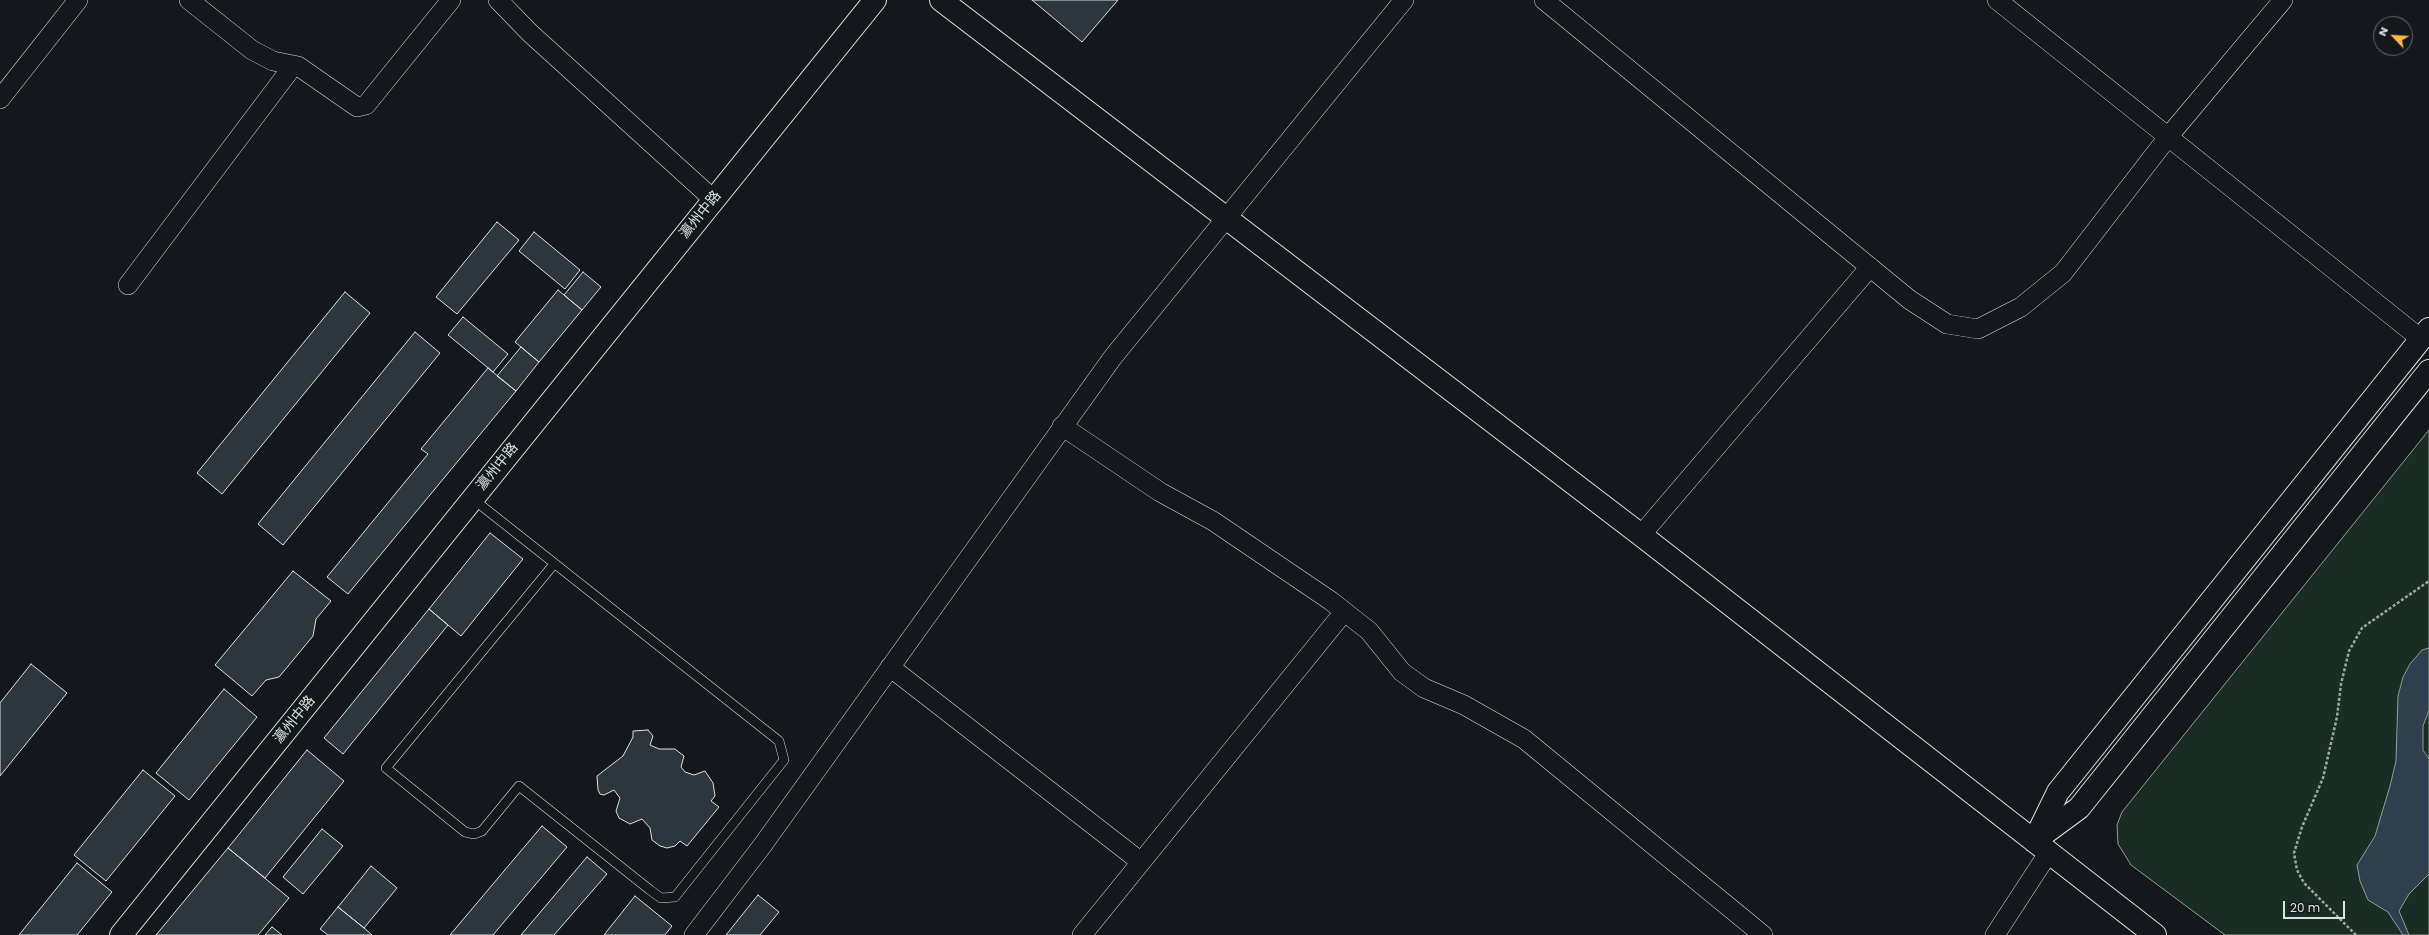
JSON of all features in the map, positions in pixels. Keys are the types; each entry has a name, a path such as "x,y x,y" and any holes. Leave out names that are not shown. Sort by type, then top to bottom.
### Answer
{"street":[{"path":"0,99 78,0"},
{"path":"189,0 252,50 273,61 293,66 316,77 357,107 366,105 451,0"},
{"path":"498,0 530,33 714,200"},
{"name":"瀛州中路","path":"121,935 875,0"},
{"path":"941,0 1641,535 2156,935"},
{"path":"694,935 762,846 1113,357 1404,0"},
{"path":"1544,0 1910,300 1947,324 1978,329 2021,307 2063,273 2168,137 2283,0"},
{"path":"1995,935 2042,847 2058,792 2425,334 2168,137 1997,0"},
{"path":"128,285 293,66"},
{"path":"1641,535 1870,267"},
{"path":"2042,847 2079,808 2429,371"},
{"path":"1062,426 1160,492 1213,520 1344,612 1369,631 1402,672 1424,688 1464,705 1524,739 1763,935"},
{"path":"1082,935 1344,612"},
{"path":"890,667 1141,862"}],"lane":[{"path":"473,499 779,741 784,754 784,760 675,897 661,898 519,786 482,831 474,834 465,832 386,768 554,564"}],"path":[{"path":"2356,935 2304,883 2297,870 2294,853 2302,827 2323,778 2337,717 2341,684 2349,651 2362,628 2429,581"}],"green space":[{"path":"2429,430 2429,935 2225,935 2131,865 2118,844 2117,825 2122,812"}],"water":[{"path":"2429,648 2429,710 2423,726 2423,750 2429,759 2429,874 2409,894 2399,911 2409,935 2403,935 2388,912 2368,900 2360,881 2357,865 2375,836 2390,786 2396,761 2398,696 2403,677 2410,664 2422,650"}],"building":[{"path":"1032,0 1118,0 1082,42"},
{"path":"497,222 519,240 457,314 436,297"},
{"path":"534,232 580,270 565,289 519,251"},
{"path":"583,272 601,287 582,310 564,295"},
{"path":"558,290 582,310 539,362 515,342"},
{"path":"345,292 370,313 222,494 197,473"},
{"path":"463,317 508,354 493,372 448,335"},
{"path":"415,332 440,353 283,545 258,524"},
{"path":"521,347 539,362 516,391 497,376"},
{"path":"488,368 516,391 348,594 327,577 428,454 421,449"},
{"path":"490,533 523,559 461,636 429,609"},
{"path":"293,571 331,601 316,619 313,636 279,677 266,680 252,696 215,665"},
{"path":"429,609 448,625 343,754 324,738"},
{"path":"31,664 67,693 0,776 0,703"},
{"path":"224,689 257,717 189,800 156,773"},
{"path":"648,730 653,736 650,745 659,749 675,749 684,756 681,767 685,772 694,775 705,771 713,783 715,796 711,801 719,807 687,846 680,841 675,846 667,848 660,846 652,840 650,828 642,819 630,824 619,818 616,811 620,798 614,790 604,795 600,794 598,790 597,776 623,756 633,737 633,731"},
{"path":"307,750 344,781 265,878 228,848"},
{"path":"143,770 175,796 106,881 74,855"},
{"path":"542,826 567,847 493,935 450,935"},
{"path":"322,829 343,846 303,894 283,877"},
{"path":"228,848 289,898 258,935 156,935"},
{"path":"587,857 607,874 554,935 521,935"},
{"path":"77,863 112,892 77,935 19,935"},
{"path":"371,866 397,888 364,928 338,907"},
{"path":"758,895 779,912 760,935 726,935"},
{"path":"635,896 672,926 665,935 604,935"},
{"path":"338,907 372,935 328,935 320,929"},
{"path":"272,927 282,935 265,935"}]}
